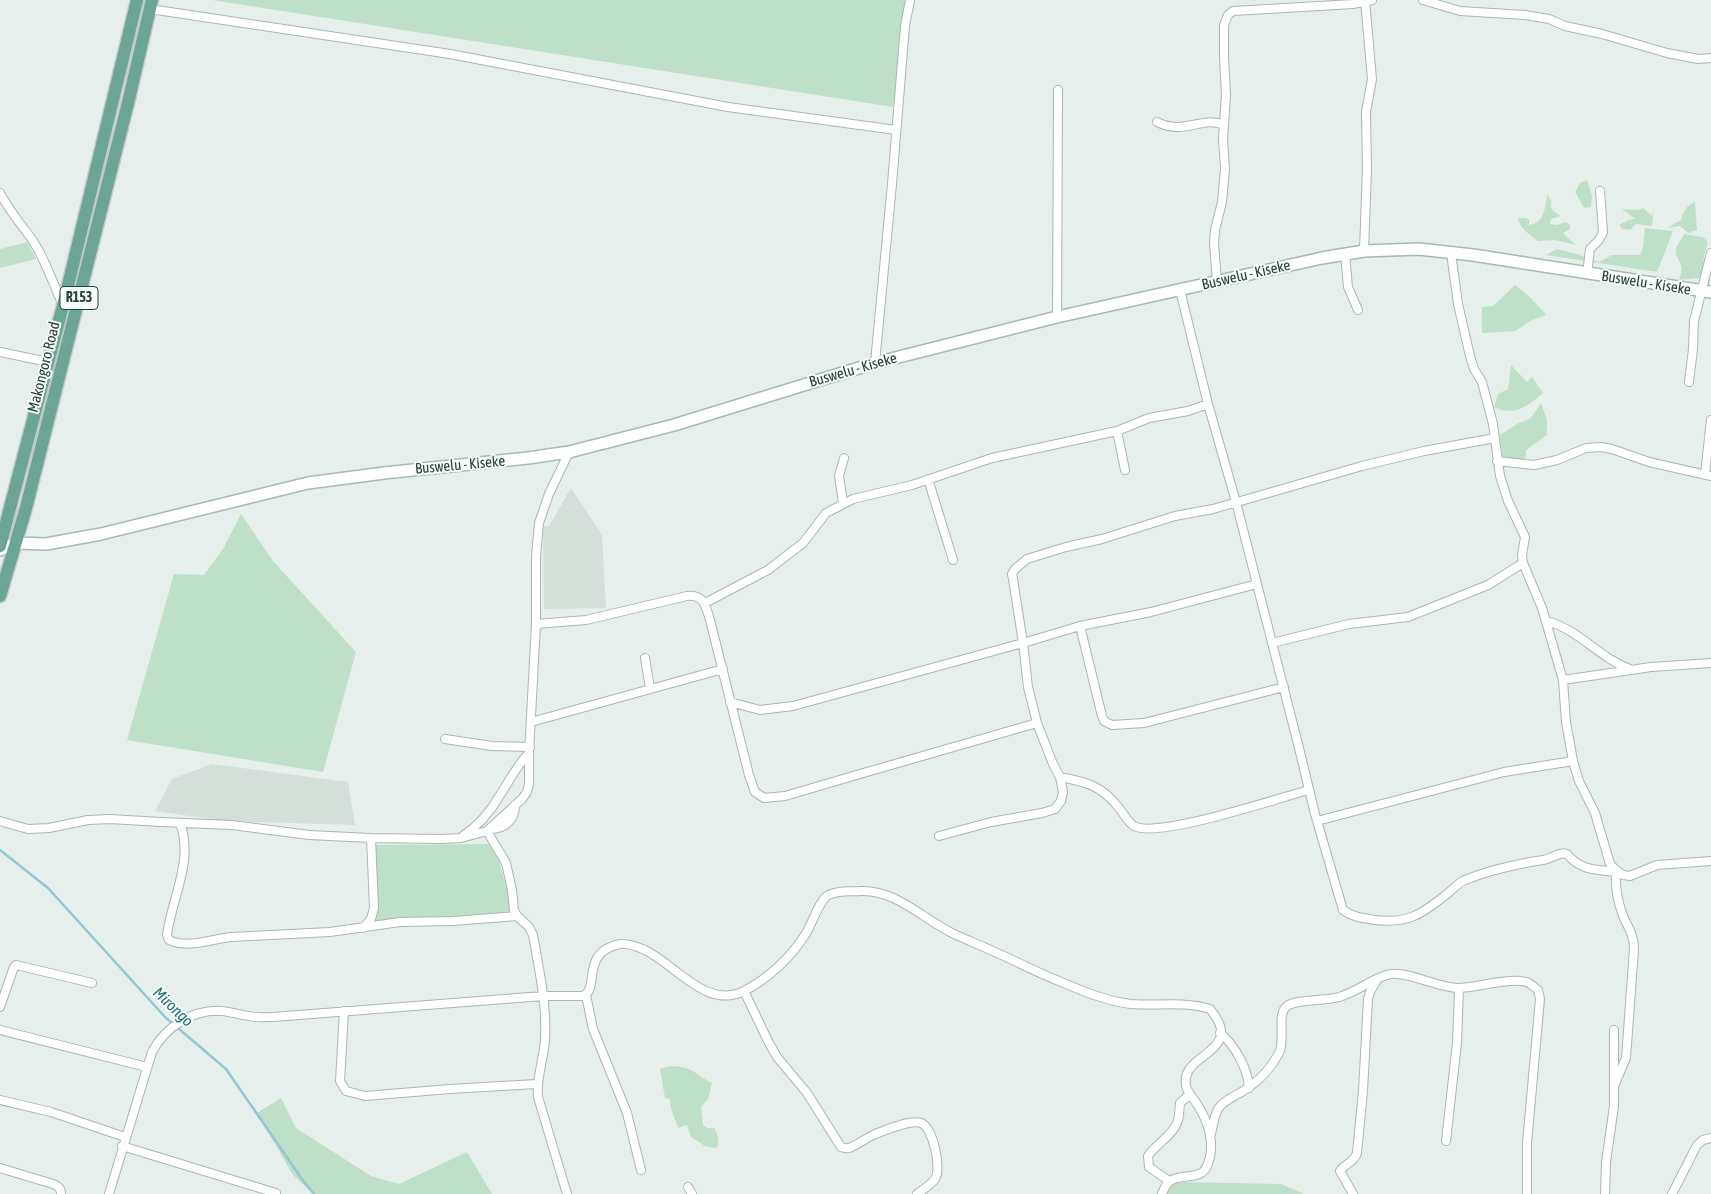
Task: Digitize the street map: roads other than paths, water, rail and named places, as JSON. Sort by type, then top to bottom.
[{"type":"main road","name":"Makongoro Road","points":[[0,546],[63,305],[137,0]]},
{"type":"main road","name":"Makongoro Road","points":[[0,596],[17,543],[151,5]]},
{"type":"main road","name":"Buswelu - Kiseke","points":[[0,550],[17,543],[37,545],[76,539],[149,523],[275,490],[327,480],[569,452],[674,425],[874,363],[1057,317],[1364,251],[1405,249],[1451,252],[1706,291]]},
{"type":"street","points":[[874,363],[905,26],[910,0]]},
{"type":"street","points":[[1423,0],[1460,11],[1525,15],[1549,19],[1565,26],[1667,53],[1698,59],[1711,58]]},
{"type":"street","points":[[1217,282],[1214,243],[1216,222],[1221,208],[1225,183],[1224,125],[1226,95],[1224,34],[1225,20],[1233,11],[1368,1],[1372,79],[1366,112],[1367,169],[1364,251]]},
{"type":"street","points":[[151,5],[450,54],[728,107],[896,130]]},
{"type":"street","points":[[1057,317],[1058,90]]},
{"type":"street","points":[[1157,122],[1178,128],[1210,122],[1224,125]]},
{"type":"street","points":[[1587,274],[1590,249],[1599,240],[1603,232],[1600,191]]},
{"type":"street","points":[[0,193],[8,209],[33,241],[63,305]]},
{"type":"street","points":[[1451,252],[1458,304],[1472,363],[1482,382],[1488,404],[1500,476],[1508,501],[1525,537],[1522,554],[1523,563],[1534,586],[1546,621],[1563,680],[1566,722],[1572,761],[1579,781],[1595,813],[1610,864],[1616,871],[1618,899],[1624,918],[1632,933],[1634,950],[1627,1049],[1624,1066],[1614,1086]]},
{"type":"street","points":[[1688,382],[1693,349],[1694,321],[1706,291],[1711,252]]},
{"type":"street","points":[[1345,254],[1348,287],[1358,310]]},
{"type":"street","points":[[1180,290],[1208,404],[1236,502],[1284,687],[1317,821],[1343,910],[1349,915],[1360,918],[1386,921],[1412,918],[1466,880],[1504,868],[1550,859],[1560,853],[1567,854],[1580,866],[1616,871],[1630,876],[1656,865],[1711,861]]},
{"type":"street","points":[[0,352],[48,362]]},
{"type":"street","points":[[705,603],[768,570],[803,543],[826,513],[843,503],[928,479],[992,458],[1117,431],[1149,418],[1188,411],[1208,404]]},
{"type":"street","points":[[1497,462],[1534,465],[1557,460],[1586,448],[1601,447],[1649,462],[1708,475],[1711,420]]},
{"type":"street","points":[[1117,431],[1125,470]]},
{"type":"street","points":[[940,836],[971,827],[1056,809],[1061,801],[1063,792],[1060,777],[1037,724],[1028,687],[1012,574],[1022,562],[1066,547],[1102,539],[1175,516],[1236,502],[1362,466],[1424,451],[1495,438]]},
{"type":"street","points":[[0,821],[28,829],[49,828],[69,823],[103,820],[232,825],[309,835],[370,838],[462,838],[488,830],[527,792],[529,784],[536,624],[536,556],[539,523],[549,494],[569,452]]},
{"type":"street","points":[[843,503],[839,476],[844,458]]},
{"type":"street","points":[[928,479],[953,560]]},
{"type":"street","points":[[1272,643],[1350,624],[1408,617],[1488,585],[1523,563]]},
{"type":"street","points":[[730,702],[749,708],[773,710],[834,695],[1080,626],[1151,612],[1257,584]]},
{"type":"street","points":[[536,624],[586,620],[690,595],[699,597],[705,603],[749,775],[755,792],[764,798],[785,796],[1037,724]]},
{"type":"street","points":[[1546,621],[1570,630],[1613,662],[1631,670]]},
{"type":"street","points":[[1080,626],[1102,716],[1104,721],[1112,725],[1144,723],[1284,687]]},
{"type":"street","points":[[645,658],[650,688]]},
{"type":"street","points":[[1563,680],[1673,665],[1711,663]]},
{"type":"street","points":[[531,722],[722,669]]},
{"type":"street","points":[[445,739],[529,750]]},
{"type":"street","points":[[462,838],[482,820],[529,750]]},
{"type":"street","points":[[1317,821],[1504,772],[1572,761]]},
{"type":"street","points":[[1060,777],[1085,782],[1097,787],[1108,796],[1126,819],[1135,826],[1148,828],[1179,825],[1309,790]]},
{"type":"street","points":[[180,823],[184,839],[184,862],[167,935],[169,940],[175,943],[215,941],[231,937],[294,935],[400,922],[453,921],[517,916]]},
{"type":"street","points":[[488,830],[506,863],[514,910],[517,916],[529,926],[532,936],[546,1019],[545,1041],[536,1084],[538,1097],[567,1194]]},
{"type":"street","points":[[363,928],[371,919],[374,908],[370,838]]},
{"type":"street","points":[[109,1194],[152,1052],[158,1041],[179,1022],[209,1011],[261,1017],[543,996],[586,995],[590,991],[594,963],[597,958],[608,947],[623,944],[636,946],[652,954],[700,988],[711,994],[726,997],[744,991],[771,972],[796,948],[813,922],[822,900],[826,896],[844,892],[878,892],[900,901],[932,923],[952,933],[1057,981],[1102,998],[1130,1004],[1187,1005],[1210,1009],[1217,1020],[1220,1033],[1216,1045],[1186,1075],[1189,1095],[1197,1104],[1210,1134]]},
{"type":"street","points":[[0,1007],[4,984],[16,965],[92,984]]},
{"type":"street","points":[[1162,1194],[1169,1181],[1175,1178],[1196,1176],[1206,1169],[1209,1160],[1210,1134],[1219,1108],[1249,1088],[1262,1076],[1279,1053],[1282,1045],[1282,1014],[1288,1005],[1296,1002],[1341,997],[1389,974],[1396,974],[1459,988],[1514,980],[1528,982],[1538,990],[1540,1010],[1527,1143],[1527,1194]]},
{"type":"street","points":[[1353,1194],[1340,1172],[1354,1160],[1357,1153],[1368,999],[1378,979]]},
{"type":"street","points":[[1446,1141],[1456,1043],[1459,988]]},
{"type":"street","points":[[744,991],[768,1043],[777,1057],[807,1093],[842,1146],[850,1147],[873,1135],[910,1123],[919,1122],[924,1124],[936,1153],[938,1172],[934,1180],[917,1194]]},
{"type":"street","points":[[586,995],[596,1036],[625,1105],[641,1170]]},
{"type":"street","points":[[344,1011],[340,1082],[346,1091],[365,1096],[380,1096],[441,1089],[536,1084]]},
{"type":"street","points":[[0,1030],[147,1067]]},
{"type":"street","points":[[1606,1194],[1606,1162],[1613,1119],[1614,1030]]},
{"type":"street","points":[[1220,1033],[1234,1048],[1245,1069],[1249,1088]]},
{"type":"street","points":[[1169,1181],[1149,1167],[1148,1156],[1153,1148],[1176,1126],[1180,1103],[1189,1095]]},
{"type":"street","points":[[0,1100],[51,1112],[125,1137]]},
{"type":"street","points":[[1672,1194],[1697,1145],[1703,1140],[1711,1138]]},
{"type":"street","points":[[122,1146],[276,1193]]},
{"type":"street","points":[[0,1168],[53,1184],[59,1187],[61,1194]]},
{"type":"waterway","name":"Mirongo","points":[[0,850],[48,888],[165,1017],[226,1069],[314,1194]]}]
